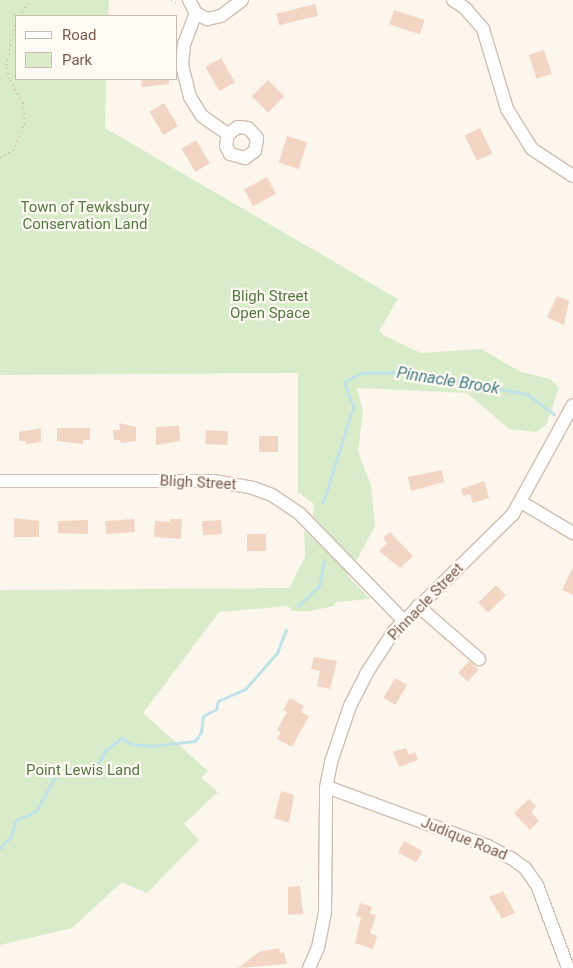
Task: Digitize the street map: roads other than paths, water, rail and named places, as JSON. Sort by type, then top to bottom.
[{"type":"street","points":[[189,0],[196,13],[214,18],[242,0]]},
{"type":"street","points":[[453,0],[465,8],[483,29],[506,109],[532,149],[573,176]]},
{"type":"street","points":[[196,13],[183,49],[183,77],[199,112],[228,134]]},
{"type":"street","name":"Pinnacle Street","points":[[309,968],[318,948],[325,912],[326,787],[331,762],[350,706],[366,674],[404,621],[487,542],[521,502],[573,405]]},
{"type":"street","name":"Bligh Street","points":[[0,481],[214,481],[254,488],[272,495],[300,514],[404,621]]},
{"type":"street","points":[[521,502],[573,533]]},
{"type":"street","points":[[418,606],[479,659]]},
{"type":"street","name":"Judique Road","points":[[326,787],[488,846],[525,868],[546,905],[568,968]]},
{"type":"waterway","name":"Pinnacle Brook","points":[[323,502],[353,407],[344,382],[362,373],[408,372],[527,394],[554,414]]},
{"type":"waterway","name":"Pinnacle Brook","points":[[298,606],[319,586],[324,560]]},
{"type":"waterway","name":"Pinnacle Brook","points":[[0,848],[11,836],[16,820],[36,811],[60,768],[95,769],[105,751],[121,738],[131,744],[151,746],[195,741],[201,732],[203,716],[216,709],[218,701],[245,689],[277,653],[286,630]]},
{"type":"park label","name":"Town of Tewksbury Conservation Land","points":[[85,216]]},
{"type":"park label","name":"Bligh Street Open Space","points":[[270,304]]},
{"type":"park label","name":"Point Lewis Land","points":[[83,771]]}]
